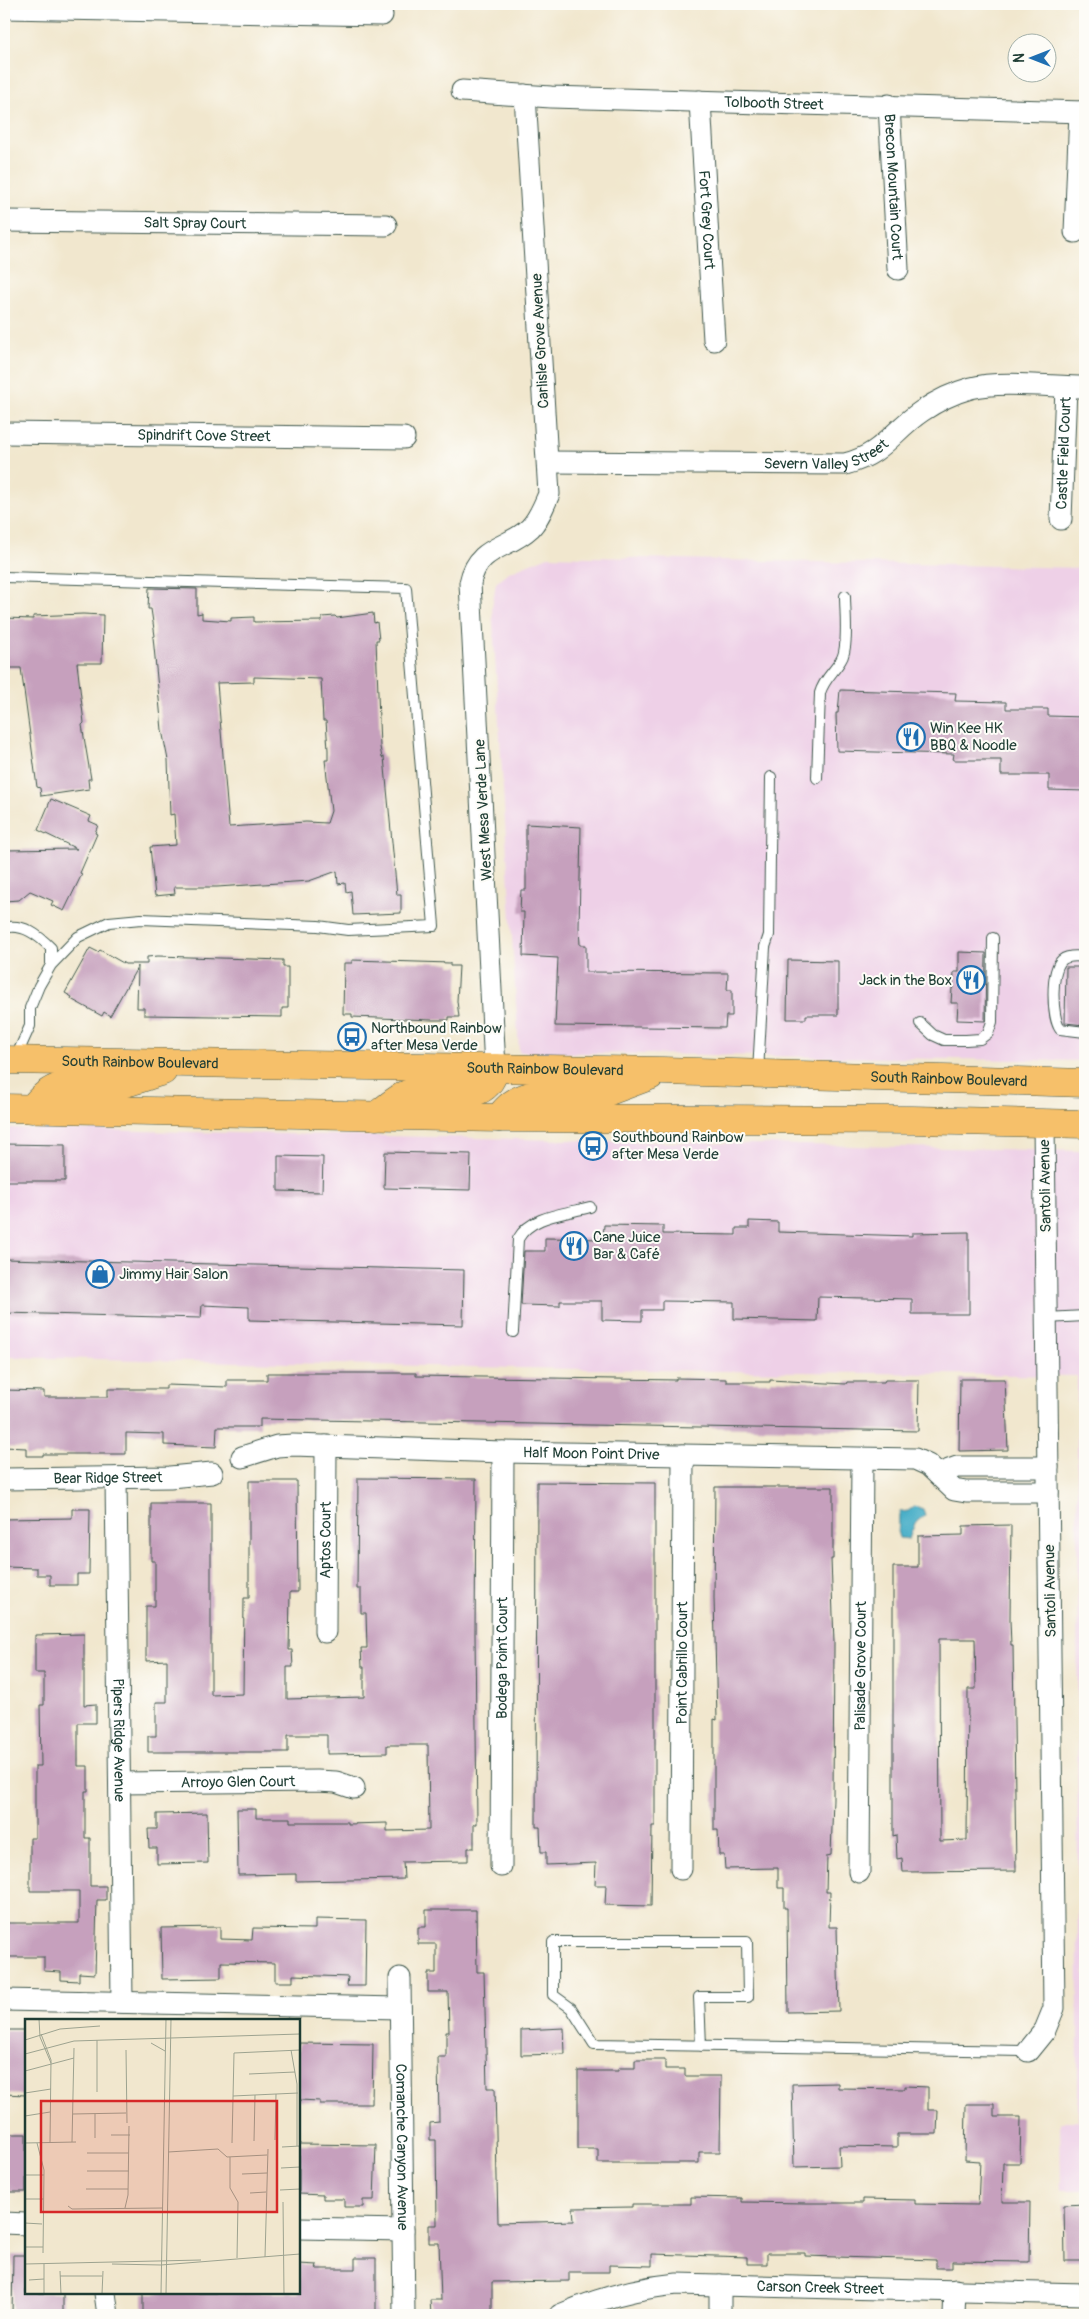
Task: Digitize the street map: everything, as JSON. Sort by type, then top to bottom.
[{"type":"main road","name":"South Rainbow Boulevard","points":[[8,1062],[663,1071],[1085,1083]]},
{"type":"main road","points":[[32,1109],[48,1091],[56,1087],[66,1085],[120,1084],[186,1064]]},
{"type":"main road","points":[[376,1116],[410,1093],[463,1094],[476,1091],[493,1078],[495,1068]]},
{"type":"main road","points":[[499,1118],[509,1106],[519,1099],[539,1095],[599,1095],[663,1071]]},
{"type":"main road","points":[[913,1120],[952,1106],[1010,1105],[1026,1094],[1030,1082]]},
{"type":"main road","points":[[1044,1123],[1055,1110],[1085,1106]]},
{"type":"main road","points":[[4,1108],[499,1118],[913,1120],[1085,1124]]},
{"type":"street","points":[[4,8],[382,15]]},
{"type":"street","name":"Tolbooth Street","points":[[462,90],[525,95],[1082,112]]},
{"type":"street","name":"Carlisle Grove Avenue","points":[[482,556],[530,528],[549,494],[525,95]]},
{"type":"street","name":"Fort Grey Court","points":[[700,100],[714,340]]},
{"type":"street","name":"Brecon Mountain Court","points":[[889,105],[898,269]]},
{"type":"street","points":[[1074,232],[1082,112]]},
{"type":"street","name":"Salt Spray Court","points":[[4,220],[386,225]]},
{"type":"street","name":"Severn Valley Street","points":[[548,462],[845,464],[863,460],[879,449],[928,407],[944,398],[971,388],[989,385],[1075,387]]},
{"type":"street","name":"Castle Field Court","points":[[1061,519],[1075,387]]},
{"type":"street","name":"Spindrift Cove Street","points":[[4,433],[404,438]]},
{"type":"street","name":"West Mesa Verde Lane","points":[[482,556],[473,570],[470,583],[495,1068]]},
{"type":"street","name":"Santoli Avenue","points":[[1028,2051],[1044,2030],[1054,2008],[1044,1123]]},
{"type":"street","name":"Half Moon Point Drive","points":[[242,1457],[277,1446],[326,1446],[504,1452],[915,1459],[928,1465],[954,1490],[966,1492],[1048,1492]]},
{"type":"street","name":"Aptos Court","points":[[325,1632],[326,1446]]},
{"type":"street","name":"Bodega Point Court","points":[[501,1866],[504,1452]]},
{"type":"street","name":"Point Cabrillo Court","points":[[682,1869],[683,1455]]},
{"type":"street","name":"Palisade Grove Court","points":[[859,1872],[862,1459]]},
{"type":"street","points":[[938,1474],[957,1467],[1048,1467]]},
{"type":"street","name":"Bear Ridge Street","points":[[4,1479],[170,1477],[212,1472]]},
{"type":"street","name":"Pipers Ridge Avenue","points":[[116,1478],[122,2002]]},
{"type":"street","name":"Arroyo Glen Court","points":[[120,1783],[317,1780],[336,1782],[354,1788]]},
{"type":"street","name":"Comanche Canyon Avenue","points":[[400,1978],[404,2315]]},
{"type":"street","points":[[4,2000],[400,2008]]},
{"type":"street","points":[[4,2223],[25,2224]]},
{"type":"street","points":[[300,2228],[403,2230]]},
{"type":"street","name":"Carson Creek Street","points":[[560,2315],[616,2293],[646,2287],[677,2284],[1085,2294]]},
{"type":"street","points":[[720,2285],[720,2315]]},
{"type":"street","points":[[954,2315],[955,2290]]},
{"type":"street","points":[[105,2294],[108,2315]]},
{"type":"lane","points":[[4,578],[406,588],[434,926],[348,930],[318,926],[141,919],[109,922],[78,937],[51,965],[39,986],[30,1008],[30,1026],[8,1062]]},
{"type":"lane","points":[[817,778],[820,693],[823,683],[842,659],[845,650],[845,596]]},
{"type":"lane","points":[[758,1073],[765,947],[769,935],[771,777]]},
{"type":"lane","points":[[4,928],[9,926],[35,932],[51,948],[51,965]]},
{"type":"lane","points":[[920,1023],[933,1035],[944,1040],[980,1039],[988,1033],[992,1022],[993,938]]},
{"type":"lane","points":[[1085,957],[1073,956],[1062,960],[1056,970],[1054,985],[1056,1023],[1060,1030],[1085,1032]]},
{"type":"lane","points":[[513,1332],[518,1239],[522,1230],[535,1221],[590,1207]]},
{"type":"lane","points":[[1046,1318],[1085,1316]]},
{"type":"lane","points":[[701,2046],[698,1997],[748,1997],[747,1942],[553,1942],[553,1995],[571,2008],[594,2044],[701,2046],[1028,2051]]},
{"type":"shaded area","points":[[548,556],[1085,568],[1085,1061],[519,1052],[492,607],[496,583],[509,572]]},
{"type":"shaded area","points":[[4,1128],[1085,1151],[1085,2190],[1061,2190],[1060,2121],[1078,2121],[1077,1376],[519,1368],[4,1357]]},
{"type":"water","points":[[915,1506],[923,1509],[925,1515],[915,1523],[909,1539],[899,1538],[897,1531],[900,1512],[908,1511]]},
{"type":"building","points":[[149,588],[197,589],[197,614],[202,613],[202,619],[231,621],[231,618],[254,617],[254,622],[322,621],[322,617],[335,616],[337,618],[373,613],[374,623],[377,622],[379,640],[376,640],[380,747],[382,758],[384,757],[397,895],[401,895],[401,913],[353,915],[351,891],[346,892],[345,883],[338,884],[337,871],[309,881],[217,887],[174,887],[175,894],[155,896],[150,847],[176,845],[174,814],[170,815],[168,760],[162,730],[153,637],[155,636],[151,609],[148,609]],"holes":[[[254,677],[321,679],[323,721],[326,721],[328,750],[328,760],[325,760],[331,811],[327,823],[306,822],[229,827],[217,683],[254,682]]]},
{"type":"building","points":[[103,615],[102,663],[77,663],[84,723],[82,725],[91,779],[88,779],[89,789],[41,796],[40,788],[37,787],[21,668],[4,668],[4,618],[33,619],[33,616]]},
{"type":"building","points":[[840,690],[956,693],[955,701],[1006,702],[1006,709],[1048,709],[1048,716],[1085,717],[1085,791],[1049,790],[1049,775],[1001,775],[1001,760],[953,760],[954,754],[837,751],[836,713],[838,713]]},
{"type":"building","points":[[51,799],[91,816],[89,821],[98,825],[95,833],[97,834],[80,873],[82,874],[64,911],[51,905],[53,901],[30,891],[19,900],[4,901],[4,850],[77,849],[38,830]]},
{"type":"building","points":[[526,824],[581,827],[579,927],[580,945],[586,945],[586,972],[728,973],[727,990],[732,990],[732,1016],[726,1016],[725,1028],[555,1026],[558,958],[523,956],[524,912],[520,912],[521,890],[526,890]]},
{"type":"building","points":[[90,948],[98,952],[100,950],[125,964],[147,964],[147,957],[158,956],[283,960],[283,967],[288,967],[288,1008],[282,1008],[282,1017],[144,1015],[144,1008],[137,1008],[138,966],[110,1016],[104,1012],[102,1016],[71,999],[72,997],[65,993]]},
{"type":"building","name":"Jack in the Box","points":[[959,952],[986,953],[985,1021],[957,1020],[958,1003],[951,1003],[954,972],[959,972]]},
{"type":"building","points":[[352,960],[450,963],[450,966],[459,966],[457,1001],[459,1017],[449,1017],[449,1020],[432,1020],[352,1017],[352,1014],[343,1014],[344,963],[352,963]]},
{"type":"building","points":[[788,960],[838,961],[838,1015],[806,1015],[806,1019],[787,1019]]},
{"type":"building","points":[[1066,967],[1085,967],[1085,1025],[1065,1023]]},
{"type":"building","points":[[4,1144],[65,1145],[65,1181],[4,1181]]},
{"type":"building","points":[[385,1152],[471,1154],[470,1190],[384,1188]]},
{"type":"building","points":[[278,1156],[323,1157],[322,1192],[278,1191]]},
{"type":"building","points":[[749,1221],[778,1222],[778,1232],[912,1236],[912,1233],[969,1232],[969,1314],[912,1314],[912,1299],[818,1297],[817,1321],[734,1319],[734,1302],[662,1301],[662,1310],[642,1310],[642,1321],[602,1320],[602,1301],[560,1301],[560,1306],[521,1305],[524,1251],[545,1251],[545,1238],[603,1239],[604,1225],[663,1226],[663,1234],[736,1235],[736,1228],[749,1228]]},
{"type":"building","points":[[4,1259],[464,1270],[463,1325],[249,1320],[249,1307],[202,1305],[201,1318],[4,1313]]},
{"type":"building","points":[[267,1373],[416,1373],[416,1376],[676,1380],[676,1378],[726,1379],[726,1382],[770,1382],[770,1380],[846,1384],[847,1382],[919,1380],[918,1431],[260,1419],[260,1427],[217,1427],[216,1447],[164,1445],[164,1434],[126,1433],[126,1454],[43,1454],[43,1456],[26,1456],[26,1448],[4,1447],[4,1390],[44,1391],[44,1397],[108,1397],[108,1389],[166,1389],[166,1385],[227,1387],[227,1380],[267,1380]]},
{"type":"building","points":[[960,1379],[1005,1379],[1008,1450],[959,1451]]},
{"type":"building","points":[[358,1478],[476,1479],[477,1824],[474,1824],[474,1848],[468,1848],[468,1861],[403,1862],[404,1879],[296,1881],[296,1874],[238,1875],[237,1809],[256,1809],[256,1818],[290,1818],[290,1822],[387,1823],[387,1831],[429,1830],[428,1745],[387,1745],[387,1753],[327,1754],[327,1735],[288,1735],[288,1752],[148,1752],[148,1736],[156,1736],[156,1702],[167,1702],[167,1660],[146,1661],[146,1606],[155,1606],[155,1561],[151,1561],[151,1503],[211,1503],[211,1695],[243,1694],[244,1598],[249,1598],[249,1481],[297,1481],[298,1592],[290,1592],[289,1650],[292,1650],[293,1667],[287,1667],[287,1699],[364,1697],[364,1667],[362,1667],[361,1648],[367,1648],[366,1613],[361,1613],[361,1589],[357,1589]]},
{"type":"building","points":[[537,1482],[655,1483],[655,1826],[652,1826],[651,1906],[605,1905],[606,1885],[595,1885],[596,1863],[546,1865],[546,1852],[541,1852],[540,1827],[536,1827]]},
{"type":"building","points":[[715,1487],[833,1487],[833,1559],[831,1559],[834,1643],[833,1799],[831,1855],[827,1856],[826,1892],[830,1892],[829,1927],[837,1927],[839,2011],[788,2012],[787,1908],[784,1908],[784,1888],[778,1888],[778,1868],[725,1869],[724,1855],[719,1855],[718,1830],[714,1830],[714,1719],[717,1720],[714,1598]]},
{"type":"building","points":[[72,1509],[90,1509],[89,1574],[77,1574],[77,1585],[50,1585],[50,1575],[37,1575],[37,1568],[4,1567],[4,1519],[72,1518]]},
{"type":"building","points":[[1011,1525],[1010,1620],[1011,1645],[1013,1645],[1016,1871],[903,1872],[902,1858],[897,1859],[896,1835],[893,1836],[893,1567],[918,1567],[918,1536],[963,1535],[963,1526]],"holes":[[[939,1639],[975,1639],[976,1689],[968,1689],[967,1840],[940,1841]]]},
{"type":"building","points":[[84,1634],[84,1705],[96,1704],[96,1723],[78,1723],[78,1766],[88,1766],[88,1791],[85,1791],[85,1838],[90,1838],[90,1886],[106,1886],[106,1900],[97,1900],[95,1974],[79,1973],[79,1981],[61,1980],[61,1972],[44,1971],[44,1957],[4,1957],[4,1923],[79,1923],[79,1891],[30,1891],[30,1838],[35,1838],[35,1766],[41,1766],[40,1705],[44,1705],[44,1673],[35,1673],[35,1635]]},
{"type":"building","points":[[207,1813],[208,1863],[157,1864],[157,1848],[149,1848],[148,1829],[157,1829],[157,1814]]},
{"type":"building","points":[[426,1910],[476,1910],[477,1972],[484,1972],[487,2088],[495,2088],[498,2223],[574,2221],[573,2208],[632,2207],[632,2204],[691,2204],[691,2197],[742,2198],[742,2202],[863,2203],[863,2199],[915,2200],[915,2204],[978,2205],[980,2161],[965,2160],[966,2104],[994,2104],[994,2117],[1021,2117],[1020,2163],[1003,2163],[1002,2202],[1030,2202],[1029,2262],[952,2261],[952,2268],[936,2268],[936,2260],[805,2256],[805,2253],[767,2253],[767,2264],[747,2264],[747,2257],[652,2254],[652,2266],[609,2265],[609,2272],[569,2272],[569,2281],[492,2282],[492,2315],[431,2315],[430,2300],[441,2300],[439,2243],[429,2243],[429,2225],[437,2225],[436,2140],[430,2140],[430,2123],[439,2122],[438,2057],[446,2057],[446,2032],[449,2032],[448,1992],[428,1992],[428,1973],[436,1973],[436,1944],[418,1944],[418,1927],[426,1927]]},
{"type":"building","points":[[315,1919],[366,1920],[365,1986],[347,1986],[348,1977],[293,1975],[293,1982],[275,1982],[275,1963],[221,1962],[221,1978],[162,1979],[161,1928],[220,1927],[220,1939],[252,1940],[253,1928],[315,1929]]},
{"type":"building","points":[[564,2028],[565,2054],[521,2055],[521,2030]]},
{"type":"building","points":[[4,2030],[25,2030],[25,2095],[4,2094]]},
{"type":"building","points":[[300,2043],[373,2044],[372,2104],[320,2104],[320,2101],[300,2100]]},
{"type":"building","points":[[635,2060],[665,2060],[665,2069],[685,2069],[685,2076],[721,2076],[720,2152],[699,2152],[699,2163],[598,2163],[598,2149],[578,2149],[578,2071],[618,2071],[618,2068],[635,2068]]},
{"type":"building","points":[[838,2083],[838,2088],[905,2089],[905,2086],[928,2087],[928,2110],[938,2110],[937,2134],[897,2134],[897,2147],[839,2146],[840,2166],[794,2167],[792,2084]]},
{"type":"building","points":[[4,2134],[25,2134],[25,2192],[4,2192]]},
{"type":"building","points":[[300,2144],[376,2145],[374,2200],[363,2200],[363,2207],[344,2207],[344,2199],[323,2199],[323,2195],[300,2194]]},
{"type":"building","points":[[1085,2204],[1085,2261],[1065,2261],[1064,2205]]},
{"type":"building","points":[[13,2255],[25,2255],[25,2294],[63,2294],[63,2315],[12,2315]]},
{"type":"building","points":[[355,2258],[376,2258],[376,2315],[143,2315],[143,2294],[300,2294],[300,2264],[317,2265],[316,2269],[355,2269]]},
{"type":"place","name":"Win Kee HK BBQ & Noodle","points":[[911,737]]},
{"type":"place","name":"Jack in the Box","points":[[971,980]]},
{"type":"place","name":"Northbound Rainbow after Mesa Verde","points":[[352,1037]]},
{"type":"place","name":"Southbound Rainbow after Mesa Verde","points":[[593,1146]]},
{"type":"place","name":"Cane Juice Bar & Café","points":[[574,1246]]},
{"type":"place","name":"Jimmy Hair Salon","points":[[100,1274]]}]
